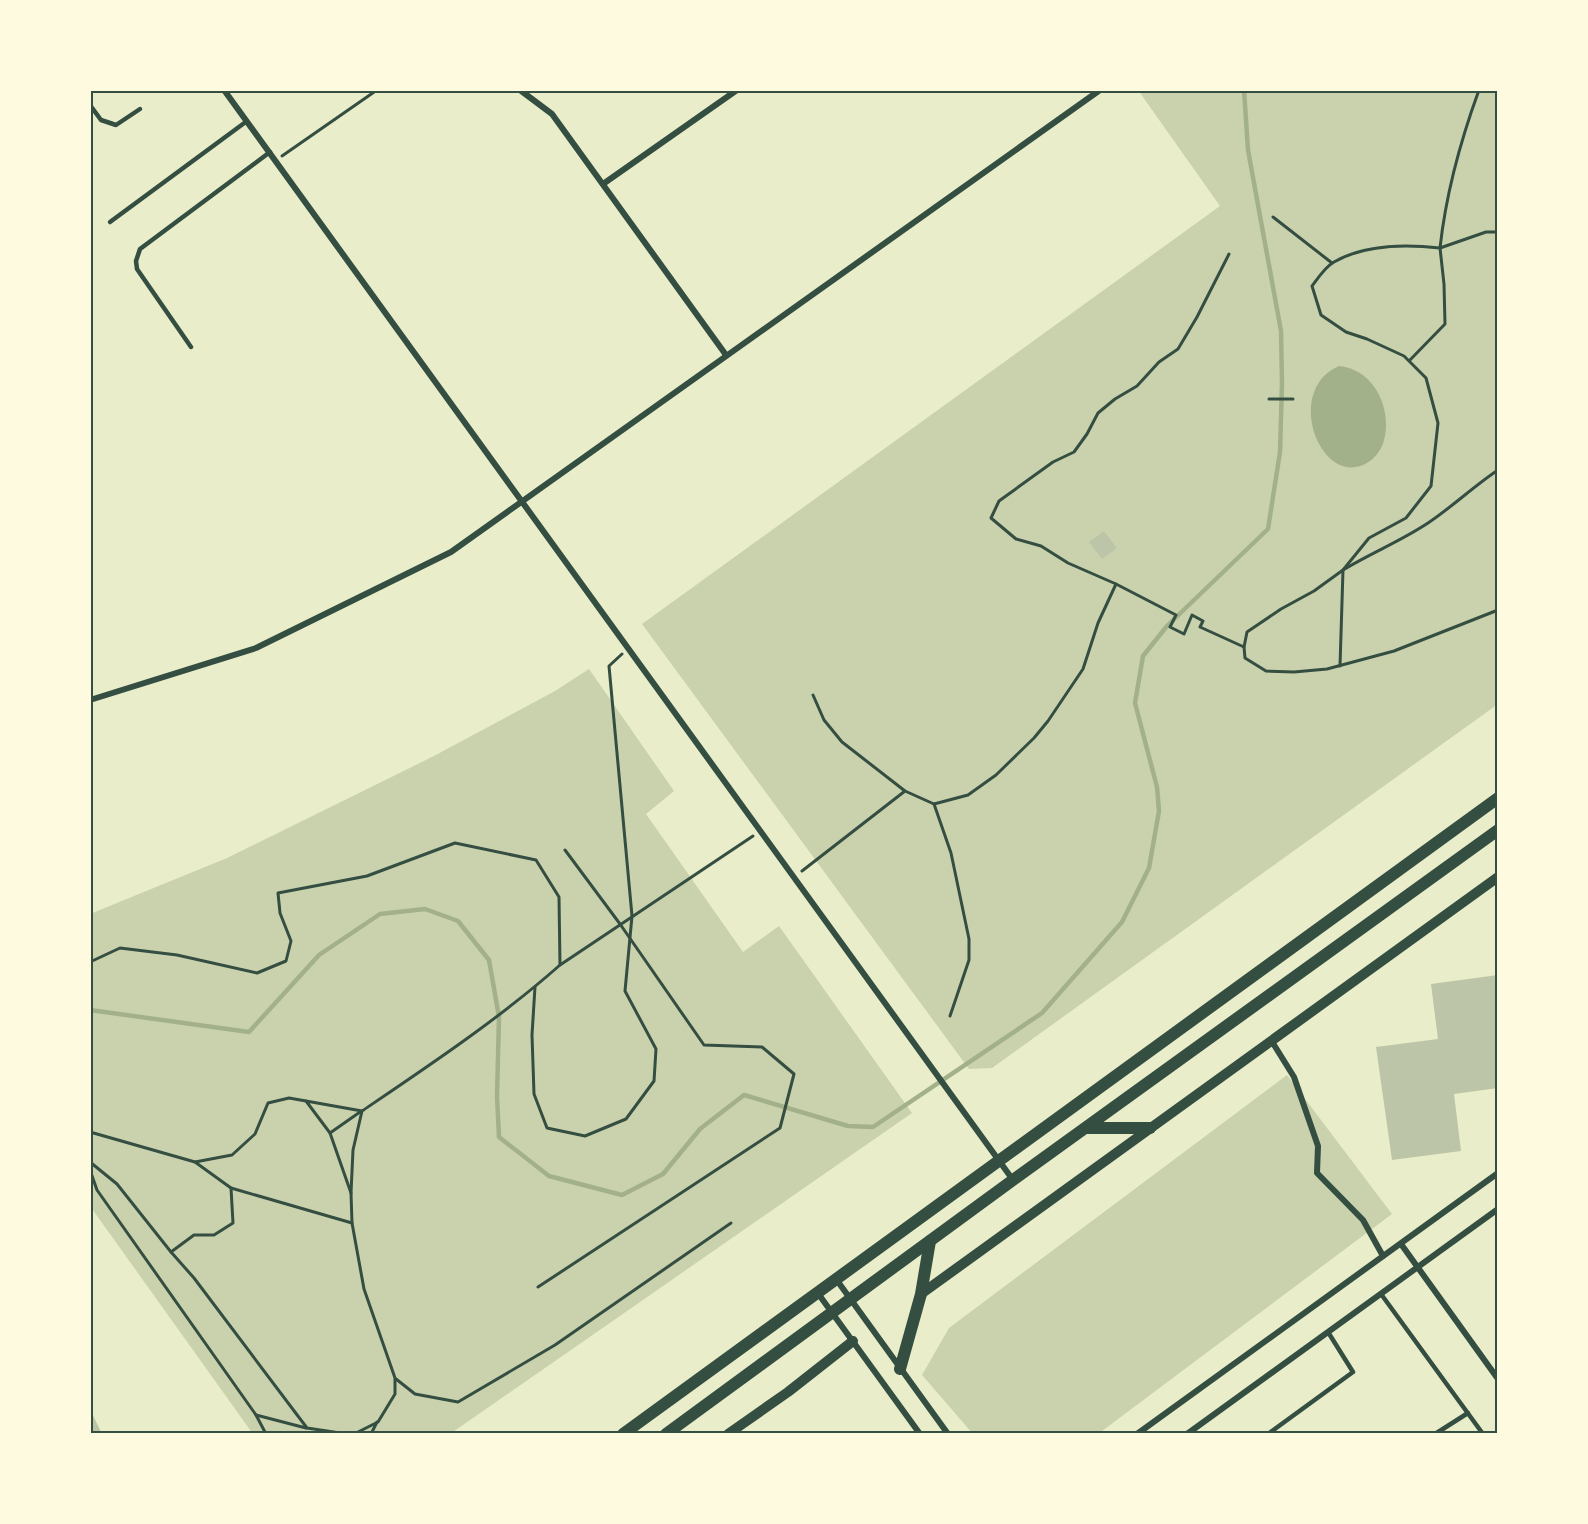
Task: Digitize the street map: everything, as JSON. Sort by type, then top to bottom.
[{"type":"main road","points":[[623,1434],[1498,798]]},
{"type":"main road","points":[[666,1434],[1498,830]]},
{"type":"main road","points":[[1086,1128],[1150,1128]]},
{"type":"main road","points":[[900,1368],[921,1294],[930,1241]]},
{"type":"street","points":[[224,90],[1013,1180]]},
{"type":"street","points":[[520,90],[552,114],[726,355]]},
{"type":"street","points":[[603,184],[737,90]]},
{"type":"street","points":[[90,700],[256,648],[451,552],[1100,90]]},
{"type":"street","points":[[921,1294],[1498,878]]},
{"type":"street","points":[[1271,1040],[1293,1077],[1318,1146],[1317,1173],[1363,1220],[1383,1256]]},
{"type":"street","points":[[1137,1434],[1498,1173]]},
{"type":"street","points":[[1187,1434],[1498,1209]]},
{"type":"street","points":[[1401,1244],[1498,1379]]},
{"type":"street","points":[[836,1279],[948,1434]]},
{"type":"street","points":[[818,1293],[920,1434]]},
{"type":"street","points":[[729,1434],[788,1392],[852,1341]]},
{"type":"lane","points":[[90,105],[101,120],[116,125],[140,109]]},
{"type":"lane","points":[[110,222],[247,121]]},
{"type":"lane","points":[[191,347],[137,269],[135,261],[140,249],[270,152]]},
{"type":"lane","points":[[1381,1294],[1483,1434]]},
{"type":"lane","points":[[1268,1434],[1353,1372],[1328,1332]]},
{"type":"lane","points":[[1435,1434],[1468,1413]]},
{"type":"path","points":[[276,161],[376,90]]},
{"type":"path","points":[[1409,361],[1445,324],[1440,248],[1444,209],[1463,133],[1479,90]]},
{"type":"path","points":[[1273,217],[1332,262]]},
{"type":"path","points":[[1340,666],[1343,570],[1369,538],[1407,519],[1431,486],[1438,423],[1426,378],[1404,356],[1346,332],[1321,315],[1312,286],[1332,262],[1353,254],[1408,245],[1440,248],[1486,232],[1498,232]]},
{"type":"path","points":[[1229,254],[1178,349],[1159,362],[1137,386],[1115,399],[1098,413],[1074,452],[1053,462],[999,501],[991,519],[1016,539],[1041,546],[1068,563],[1116,584],[1176,615],[1170,627],[1184,634],[1192,615],[1203,621],[1200,627],[1244,648]]},
{"type":"path","points":[[1269,399],[1293,399]]},
{"type":"path","points":[[1498,470],[1398,542],[1372,553],[1343,570],[1314,591],[1281,609],[1247,632],[1245,658],[1266,670],[1294,672],[1340,666],[1394,651],[1498,610]]},
{"type":"path","points":[[813,695],[824,720],[842,742],[905,791],[934,804],[968,795],[996,775],[1048,722],[1083,669],[1098,623],[1116,584]]},
{"type":"path","points":[[535,987],[532,1035],[534,1094],[547,1128],[585,1136],[626,1119],[654,1081],[656,1049],[625,991],[632,916],[609,666],[629,648]]},
{"type":"path","points":[[794,877],[905,791]]},
{"type":"path","points":[[934,804],[951,852],[969,939],[969,960],[950,1016]]},
{"type":"path","points":[[330,1133],[442,1056],[535,987],[560,965],[761,831]]},
{"type":"path","points":[[90,962],[120,948],[177,955],[257,973],[286,961],[291,941],[280,913],[278,892],[367,876],[455,843],[536,860],[559,897],[560,965]]},
{"type":"path","points":[[538,1287],[780,1128],[794,1074],[762,1047],[704,1045],[620,924],[565,850]]},
{"type":"path","points":[[195,1162],[232,1155],[255,1134],[268,1103],[289,1098],[362,1111]]},
{"type":"path","points":[[306,1101],[330,1133],[351,1193]]},
{"type":"path","points":[[362,1111],[352,1150],[352,1223],[364,1289],[395,1378],[394,1394],[371,1434]]},
{"type":"path","points":[[90,1132],[195,1162],[231,1188],[352,1223]]},
{"type":"path","points":[[90,1162],[117,1184],[194,1278],[307,1428]]},
{"type":"path","points":[[90,1170],[97,1190],[256,1414],[266,1434]]},
{"type":"path","points":[[171,1252],[194,1235],[214,1235],[233,1223],[231,1188]]},
{"type":"path","points":[[395,1378],[415,1394],[458,1402],[555,1345],[731,1223]]},
{"type":"path","points":[[256,1414],[307,1428],[347,1434]]},
{"type":"path","points":[[354,1434],[378,1422]]},
{"type":"shaded area","points":[[1138,90],[1498,90],[1498,704],[992,1068],[969,1069],[642,624],[1220,206]]},
{"type":"shaded area","points":[[1339,366],[1359,373],[1374,386],[1383,404],[1385,415],[1385,436],[1380,450],[1370,461],[1353,467],[1337,464],[1324,452],[1315,435],[1311,416],[1313,396],[1322,379]]},
{"type":"shaded area","points":[[589,669],[674,791],[646,814],[743,952],[779,926],[912,1113],[450,1434],[253,1434],[90,1206],[90,914],[227,858],[432,757],[555,691]]},
{"type":"shaded area","points":[[1287,1075],[1392,1214],[1098,1434],[973,1434],[922,1375],[949,1328]]},
{"type":"building","points":[[1104,531],[1117,548],[1102,559],[1089,542]]},
{"type":"building","points":[[1498,975],[1498,1088],[1454,1094],[1461,1151],[1392,1160],[1376,1047],[1438,1039],[1431,984]]},
{"type":"building","points":[[90,1409],[102,1434],[90,1434]]},
{"type":"waterway","points":[[90,1010],[249,1032],[319,955],[380,914],[425,909],[458,921],[489,960],[499,1017],[497,1096],[499,1137],[549,1176],[622,1195],[663,1174],[700,1129],[744,1095],[848,1126],[873,1127],[1042,1013],[1122,922],[1149,868],[1159,811],[1157,787],[1135,703],[1143,656],[1167,626],[1268,529],[1280,452],[1281,331],[1248,150],[1244,90]]}]
